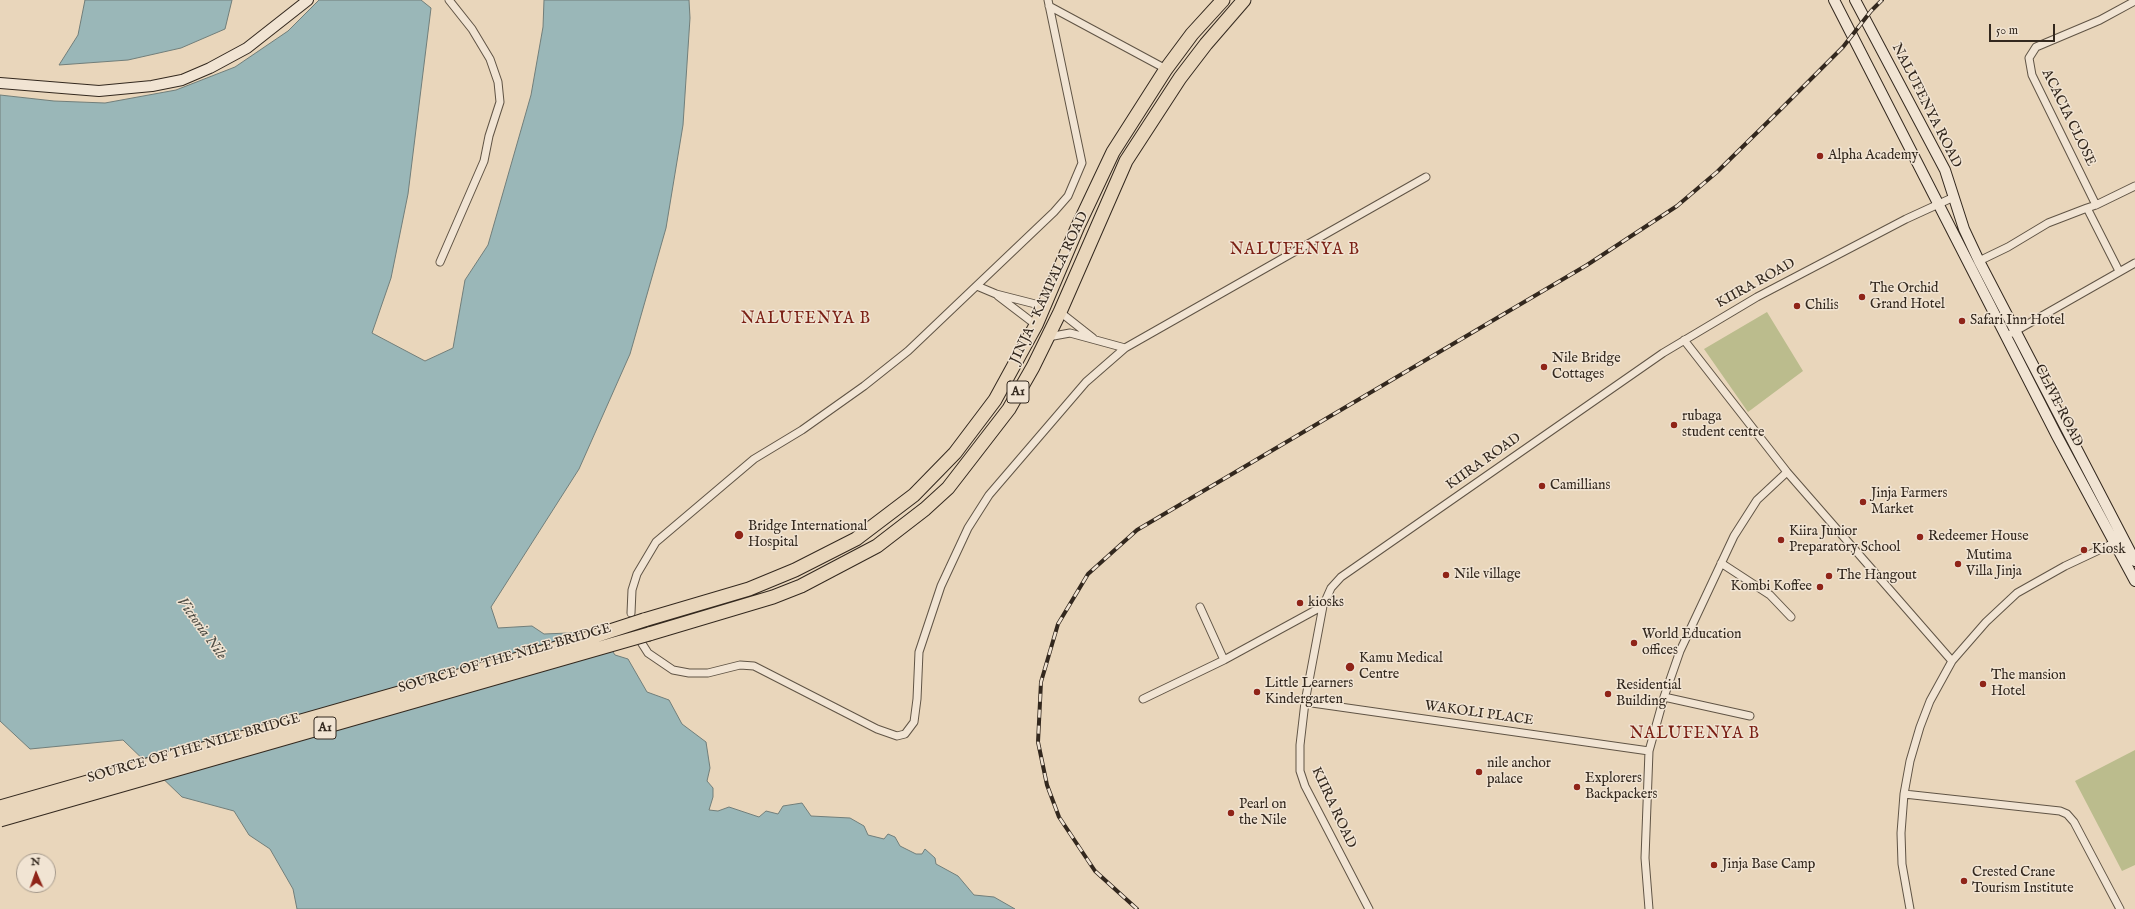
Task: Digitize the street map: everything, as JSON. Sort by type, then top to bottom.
[{"type":"highway","name":"JINJA - KAMPALA ROAD","points":[[644,620],[749,589],[795,570],[856,539],[914,495],[955,453],[976,428],[996,400],[1036,324],[1078,226],[1113,152],[1166,69],[1192,34],[1223,0]]},
{"type":"highway","name":"JINJA - KAMPALA ROAD","points":[[645,638],[766,599],[801,586],[864,553],[891,536],[948,488],[1009,409],[1060,312],[1126,161],[1180,78],[1206,44],[1244,0]]},
{"type":"highway","name":"SOURCE OF THE NILE BRIDGE","points":[[0,806],[559,647],[644,620]]},
{"type":"highway","name":"SOURCE OF THE NILE BRIDGE","points":[[0,820],[645,638]]},
{"type":"street","points":[[0,83],[99,92],[146,87],[182,80],[210,68],[247,48],[308,0]]},
{"type":"street","points":[[440,262],[484,161],[489,136],[500,102],[498,82],[490,59],[472,29],[449,0]]},
{"type":"street","points":[[1834,0],[1939,204]]},
{"type":"street","name":"NALUFENYA ROAD","points":[[1855,0],[1945,170],[1964,229]]},
{"type":"street","name":"ACACIA CLOSE","points":[[2096,204],[2032,75],[2029,58],[2036,47],[2100,20],[2135,1]]},
{"type":"street","points":[[1048,3],[1166,69]]},
{"type":"street","points":[[631,613],[630,603],[633,584],[637,574],[656,542],[754,459],[802,430],[864,386],[938,324],[1054,212],[1068,196],[1082,163],[1048,3]]},
{"type":"street","points":[[645,638],[648,653],[673,670],[689,673],[708,673],[740,665],[754,666],[853,718],[897,736],[905,734],[914,722],[919,652],[941,586],[968,528],[989,495],[1016,461],[1086,382],[1125,348],[1154,334],[1426,177]]},
{"type":"street","points":[[1979,261],[2008,247],[2048,223],[2087,208],[2135,186]]},
{"type":"street","name":"KIIRA ROAD","points":[[1369,909],[1305,786],[1300,771],[1300,745],[1305,702],[1323,606],[1331,588],[1341,577],[1662,353],[1757,297],[1906,219],[1954,197]]},
{"type":"street","name":"CLIVE ROAD","points":[[1939,204],[2135,581]]},
{"type":"street","points":[[2087,208],[2119,271]]},
{"type":"street","name":"CLIVE ROAD","points":[[1964,229],[1979,261],[2017,331],[2135,561]]},
{"type":"street","points":[[2007,336],[2135,263]]},
{"type":"street","points":[[977,286],[996,294],[1043,306]]},
{"type":"street","points":[[996,294],[1036,324]]},
{"type":"street","points":[[1060,312],[1097,341]]},
{"type":"street","points":[[1048,337],[1070,333],[1125,348]]},
{"type":"street","points":[[1684,340],[1787,472],[1952,661]]},
{"type":"street","points":[[1649,909],[1645,858],[1649,751],[1664,697],[1680,651],[1734,536],[1757,500],[1787,472]]},
{"type":"street","points":[[1910,909],[1902,864],[1901,832],[1904,794],[1910,761],[1920,727],[1930,701],[1952,661],[1986,622],[2017,593],[2065,566],[2114,543]]},
{"type":"street","points":[[1721,564],[1770,595],[1791,617]]},
{"type":"street","points":[[1143,700],[1224,660],[1323,606]]},
{"type":"street","points":[[1200,607],[1224,660]]},
{"type":"street","points":[[1664,697],[1750,716]]},
{"type":"street","name":"WAKOLI PLACE","points":[[1305,702],[1649,751]]},
{"type":"street","points":[[1904,794],[2060,811],[2067,814],[2074,822],[2120,909]]},
{"type":"green space","points":[[1767,312],[1803,371],[1748,412],[1704,349]]},
{"type":"green space","points":[[2135,750],[2135,865],[2122,871],[2075,781]]},
{"type":"water","points":[[85,0],[232,0],[225,29],[181,48],[128,60],[59,65],[78,35]]},
{"type":"water","name":"Victoria Nile","points":[[319,0],[421,0],[431,8],[408,194],[391,278],[372,333],[425,361],[453,348],[465,280],[488,245],[531,95],[543,27],[544,0],[689,0],[690,18],[683,125],[666,228],[630,354],[579,469],[491,607],[498,628],[532,626],[544,634],[593,632],[605,640],[615,655],[628,659],[647,692],[669,700],[682,724],[706,742],[710,768],[707,781],[713,788],[713,797],[709,810],[718,811],[729,807],[759,817],[766,811],[778,814],[783,806],[802,803],[811,816],[850,818],[864,826],[868,835],[884,839],[888,834],[895,837],[900,846],[916,854],[922,854],[925,849],[935,858],[936,864],[958,876],[974,895],[994,897],[1015,909],[297,909],[293,889],[270,849],[249,835],[234,811],[182,797],[123,740],[30,749],[0,721],[0,95],[54,101],[105,103],[176,90],[235,67],[288,31]]},
{"type":"railway","points":[[1137,909],[1095,871],[1059,817],[1047,785],[1038,742],[1041,682],[1058,624],[1088,574],[1137,530],[1587,265],[1677,206],[1717,172],[1843,47],[1871,11],[1882,0]]},
{"type":"place","name":"Alpha Academy","points":[[1820,156]]},
{"type":"place","name":"The Orchid Grand Hotel","points":[[1862,297]]},
{"type":"place","name":"Chilis","points":[[1797,306]]},
{"type":"place","name":"Safari Inn Hotel","points":[[1962,321]]},
{"type":"place","name":"Nile Bridge Cottages","points":[[1544,367]]},
{"type":"place","name":"rubaga student centre","points":[[1674,425]]},
{"type":"place","name":"Camillians","points":[[1542,486]]},
{"type":"place","name":"Jinja Farmers Market","points":[[1863,502]]},
{"type":"place","name":"Bridge International Hospital","points":[[739,535]]},
{"type":"place","name":"Redeemer House","points":[[1920,537]]},
{"type":"place","name":"Kiira Junior Preparatory School","points":[[1781,540]]},
{"type":"place","name":"Kiosk","points":[[2084,550]]},
{"type":"place","name":"Mutima Villa Jinja","points":[[1958,564]]},
{"type":"place","name":"Nile village","points":[[1446,575]]},
{"type":"place","name":"The Hangout","points":[[1829,576]]},
{"type":"place","name":"Kombi Koffee","points":[[1820,587]]},
{"type":"place","name":"kiosks","points":[[1300,603]]},
{"type":"place","name":"World Education offices","points":[[1634,643]]},
{"type":"place","name":"Kamu Medical Centre","points":[[1350,667]]},
{"type":"place","name":"The mansion Hotel","points":[[1983,684]]},
{"type":"place","name":"Little Learners Kindergarten","points":[[1257,692]]},
{"type":"place","name":"Residential Building","points":[[1608,694]]},
{"type":"place","name":"nile anchor palace","points":[[1479,772]]},
{"type":"place","name":"Explorers Backpackers","points":[[1577,787]]},
{"type":"place","name":"Pearl on the Nile","points":[[1231,813]]},
{"type":"place","name":"Jinja Base Camp","points":[[1714,865]]},
{"type":"place","name":"Crested Crane Tourism Institute","points":[[1964,881]]},
{"type":"district","name":"NALUFENYA B","points":[[1295,251]]},
{"type":"district","name":"NALUFENYA B","points":[[806,320]]},
{"type":"district","name":"NALUFENYA B","points":[[1695,735]]}]
